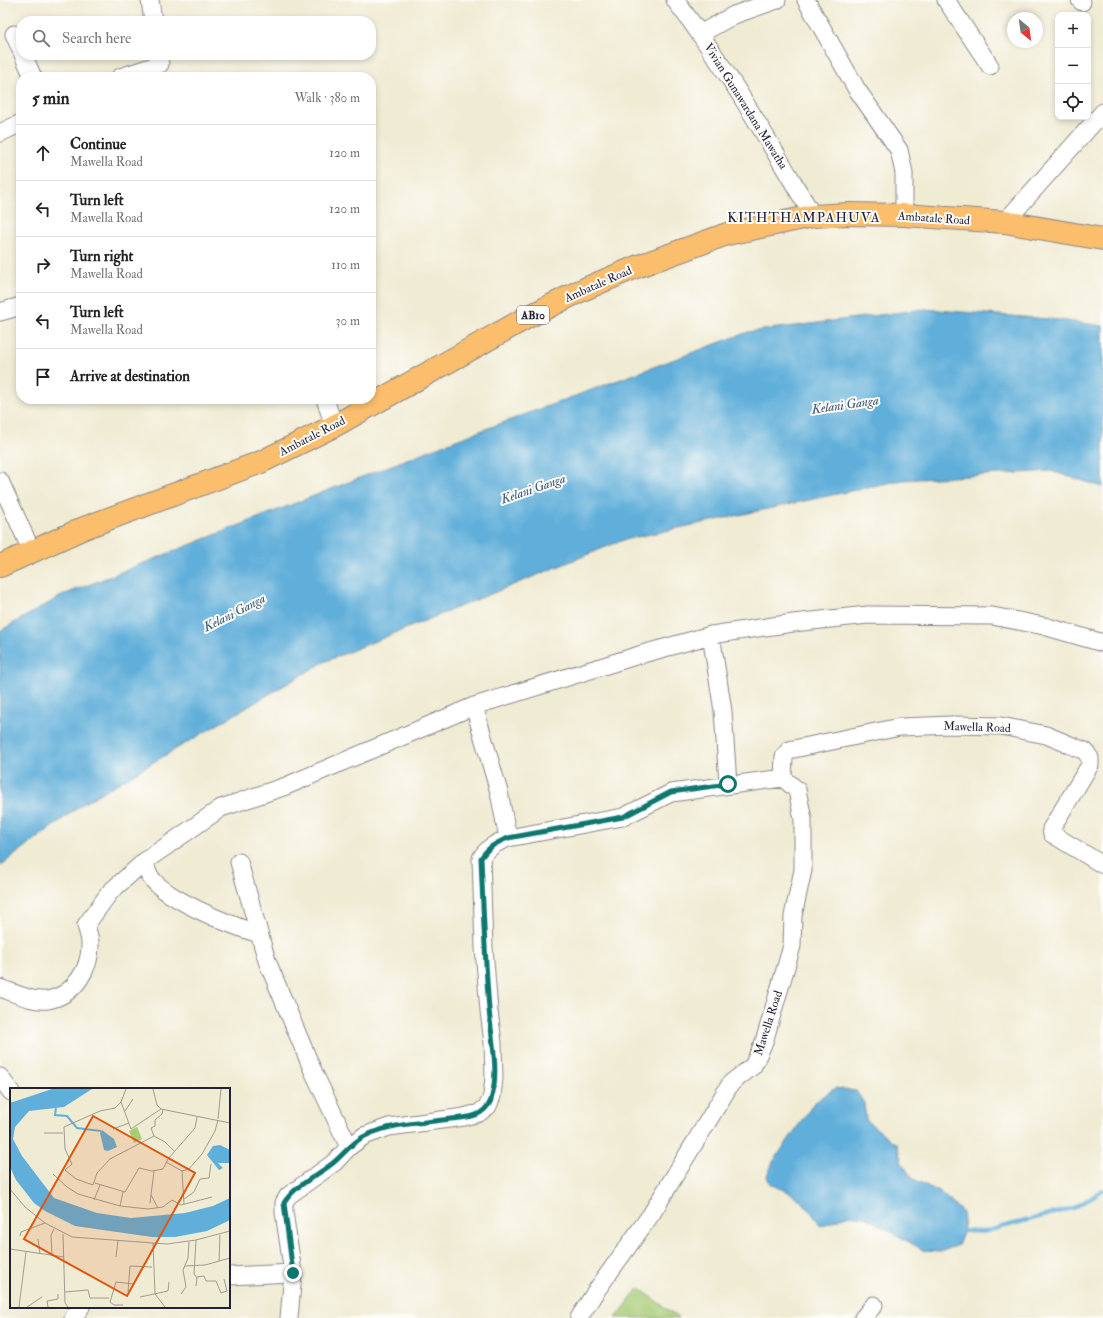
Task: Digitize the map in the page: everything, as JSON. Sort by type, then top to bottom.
[{"type":"main road","name":"Ambatale Road","points":[[376,402],[526,318],[580,291],[636,267],[727,234],[812,216],[904,215],[1004,222],[1103,239]]},
{"type":"main road","name":"Ambatale Road","points":[[0,566],[84,528],[261,462],[334,426],[373,404]]},
{"type":"street","points":[[150,0],[153,16]]},
{"type":"street","name":"Vivian Gunawardana Mawatha","points":[[675,0],[743,98],[812,216]]},
{"type":"street","points":[[700,34],[734,15],[777,0]]},
{"type":"street","points":[[806,0],[856,88],[899,150],[904,173],[904,215]]},
{"type":"street","points":[[946,0],[990,66]]},
{"type":"street","points":[[14,34],[16,39]]},
{"type":"street","points":[[25,60],[31,72]]},
{"type":"street","points":[[135,72],[160,64],[159,60]]},
{"type":"street","points":[[1004,222],[1103,112]]},
{"type":"street","points":[[0,133],[16,125]]},
{"type":"street","points":[[0,312],[16,307]]},
{"type":"street","points":[[327,404],[334,426]]},
{"type":"street","points":[[0,481],[32,552]]},
{"type":"street","points":[[0,988],[32,999],[47,1000],[62,996],[73,987],[85,973],[90,943],[86,925],[110,892],[145,861],[221,808],[286,786],[474,706],[639,655],[711,635],[793,623],[868,615],[992,616],[1044,626],[1103,643]]},
{"type":"street","points":[[711,635],[724,711],[728,784]]},
{"type":"street","points":[[474,706],[499,792],[508,838]]},
{"type":"street","name":"Mawella Road","points":[[580,1318],[596,1291],[652,1214],[731,1083],[753,1066],[764,1042],[792,946],[793,916],[803,870],[803,820],[797,790],[783,778],[784,757],[789,750],[900,728],[952,725],[1001,726],[1046,735],[1085,751],[1090,758],[1090,765],[1051,829],[1052,834],[1103,866]]},
{"type":"street","points":[[289,1318],[293,1273],[284,1203],[295,1190],[335,1162],[349,1147],[364,1136],[389,1127],[464,1117],[479,1113],[488,1106],[492,1096],[494,1084],[493,1044],[484,948],[481,858],[493,844],[508,838],[623,817],[671,792],[783,778]]},
{"type":"street","points":[[145,861],[148,874],[164,890],[188,906],[242,929],[259,934]]},
{"type":"street","points":[[240,862],[270,969],[314,1072],[349,1147]]},
{"type":"street","points":[[0,1077],[10,1091]]},
{"type":"street","points":[[230,1276],[293,1273]]},
{"type":"street","points":[[863,1318],[874,1305]]},
{"type":"street","points":[[73,1318],[80,1308]]},
{"type":"green space","points":[[639,1288],[679,1318],[616,1318]]},
{"type":"water","name":"Kelani Ganga","points":[[925,309],[1060,320],[1103,326],[1103,487],[1051,471],[902,480],[623,540],[324,662],[84,803],[0,866],[0,631],[63,595],[440,446],[748,332]]},
{"type":"water","points":[[835,1088],[856,1091],[864,1103],[866,1120],[897,1145],[902,1163],[912,1178],[941,1193],[962,1212],[964,1231],[958,1245],[940,1252],[925,1251],[865,1217],[849,1215],[821,1226],[805,1205],[794,1195],[770,1184],[767,1176],[773,1162],[814,1103]]},
{"type":"waterway","points":[[964,1231],[983,1232],[1074,1208],[1103,1190]]},
{"type":"district","name":"KITHTHAMPAHUVA","points":[[804,217]]},
{"type":"route","points":[[293,1273],[284,1203],[288,1196],[295,1190],[335,1162],[349,1147],[364,1136],[389,1127],[464,1117],[479,1113],[488,1106],[492,1096],[494,1078],[493,1044],[484,948],[481,858],[485,851],[493,844],[508,838],[623,817],[671,792],[728,784]]}]
